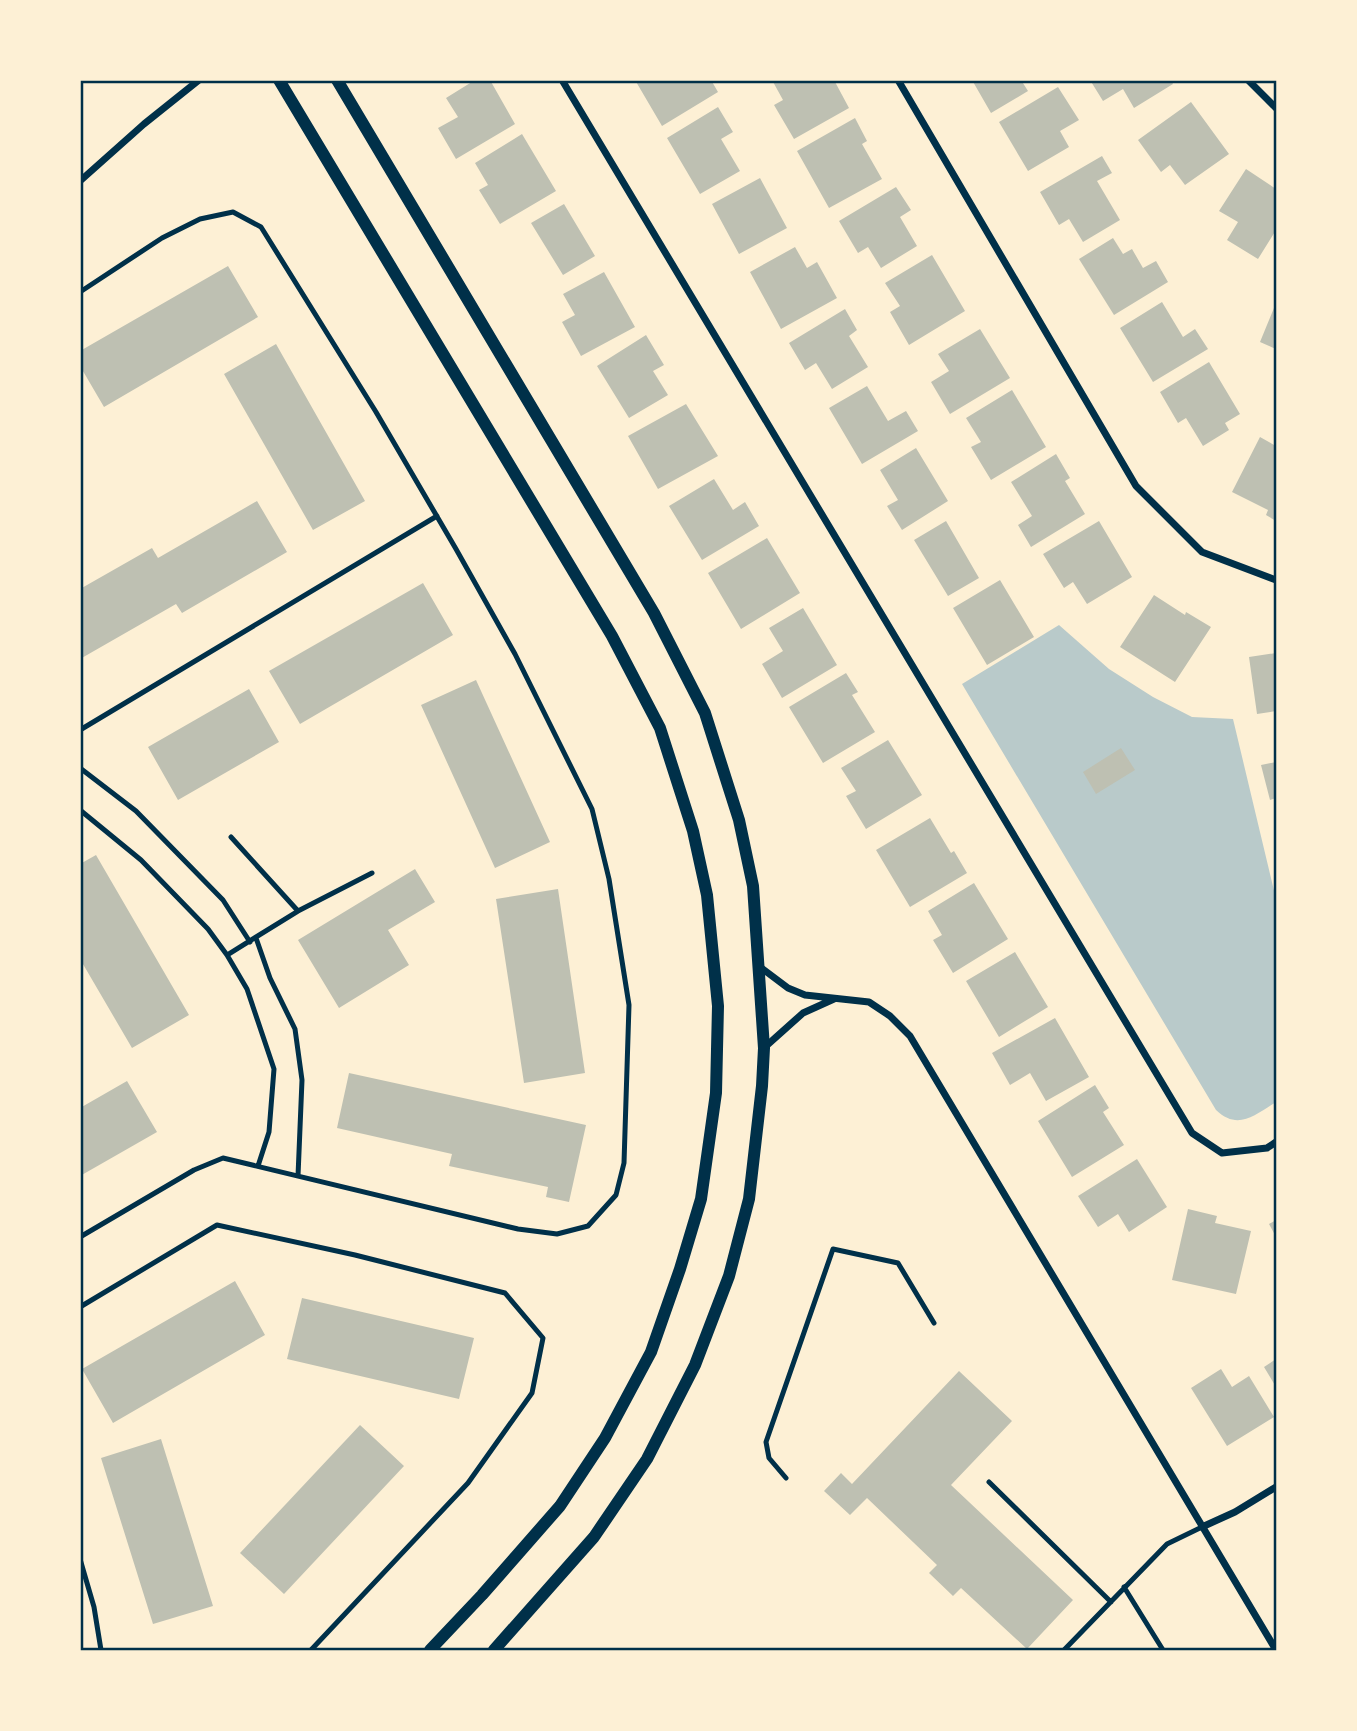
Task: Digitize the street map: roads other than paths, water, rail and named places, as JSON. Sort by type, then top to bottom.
[{"type":"street","points":[[80,181],[144,124],[200,80]]},
{"type":"street","points":[[279,80],[612,636],[660,728],[693,831],[708,895],[718,1006],[716,1093],[701,1199],[651,1352],[605,1438],[560,1506],[430,1650]]},
{"type":"street","points":[[337,80],[654,613],[705,713],[739,820],[750,873],[760,967],[764,1048],[749,1199],[729,1276],[695,1365],[647,1459],[594,1537],[494,1650]]},
{"type":"street","points":[[562,80],[1192,1133],[1222,1153],[1267,1148],[1276,1142]]},
{"type":"street","points":[[898,80],[1136,486],[1202,552],[1276,580]]},
{"type":"street","points":[[1248,80],[1276,108]]},
{"type":"street","points":[[760,967],[788,988],[805,995],[869,1002],[890,1016],[910,1037],[1276,1650]]},
{"type":"street","points":[[764,1048],[803,1013],[834,998]]},
{"type":"street","points":[[1202,1527],[1235,1512],[1276,1487]]},
{"type":"lane","points":[[80,292],[162,238],[200,219],[233,212],[261,227],[437,516],[515,654],[592,809],[609,879],[629,1005],[624,1163],[616,1195],[589,1226],[557,1234],[518,1229],[223,1158],[194,1170],[80,1237]]},
{"type":"lane","points":[[80,730],[437,516]]},
{"type":"lane","points":[[80,768],[136,811],[223,900],[253,940],[295,1029],[302,1080],[298,1176]]},
{"type":"lane","points":[[80,810],[141,860],[208,929],[247,989],[274,1069],[269,1132],[258,1167]]},
{"type":"lane","points":[[231,837],[298,911]]},
{"type":"lane","points":[[227,955],[298,911],[372,873]]},
{"type":"lane","points":[[80,1307],[217,1225],[355,1255],[505,1293],[543,1338],[532,1393],[468,1483],[310,1650]]},
{"type":"lane","points":[[786,1478],[769,1458],[766,1442],[833,1250],[898,1264],[934,1323]]},
{"type":"lane","points":[[989,1482],[1111,1602]]},
{"type":"lane","points":[[1064,1650],[1167,1544],[1202,1527]]},
{"type":"lane","points":[[80,1559],[94,1607],[101,1650]]},
{"type":"lane","points":[[1124,1587],[1163,1650]]}]
